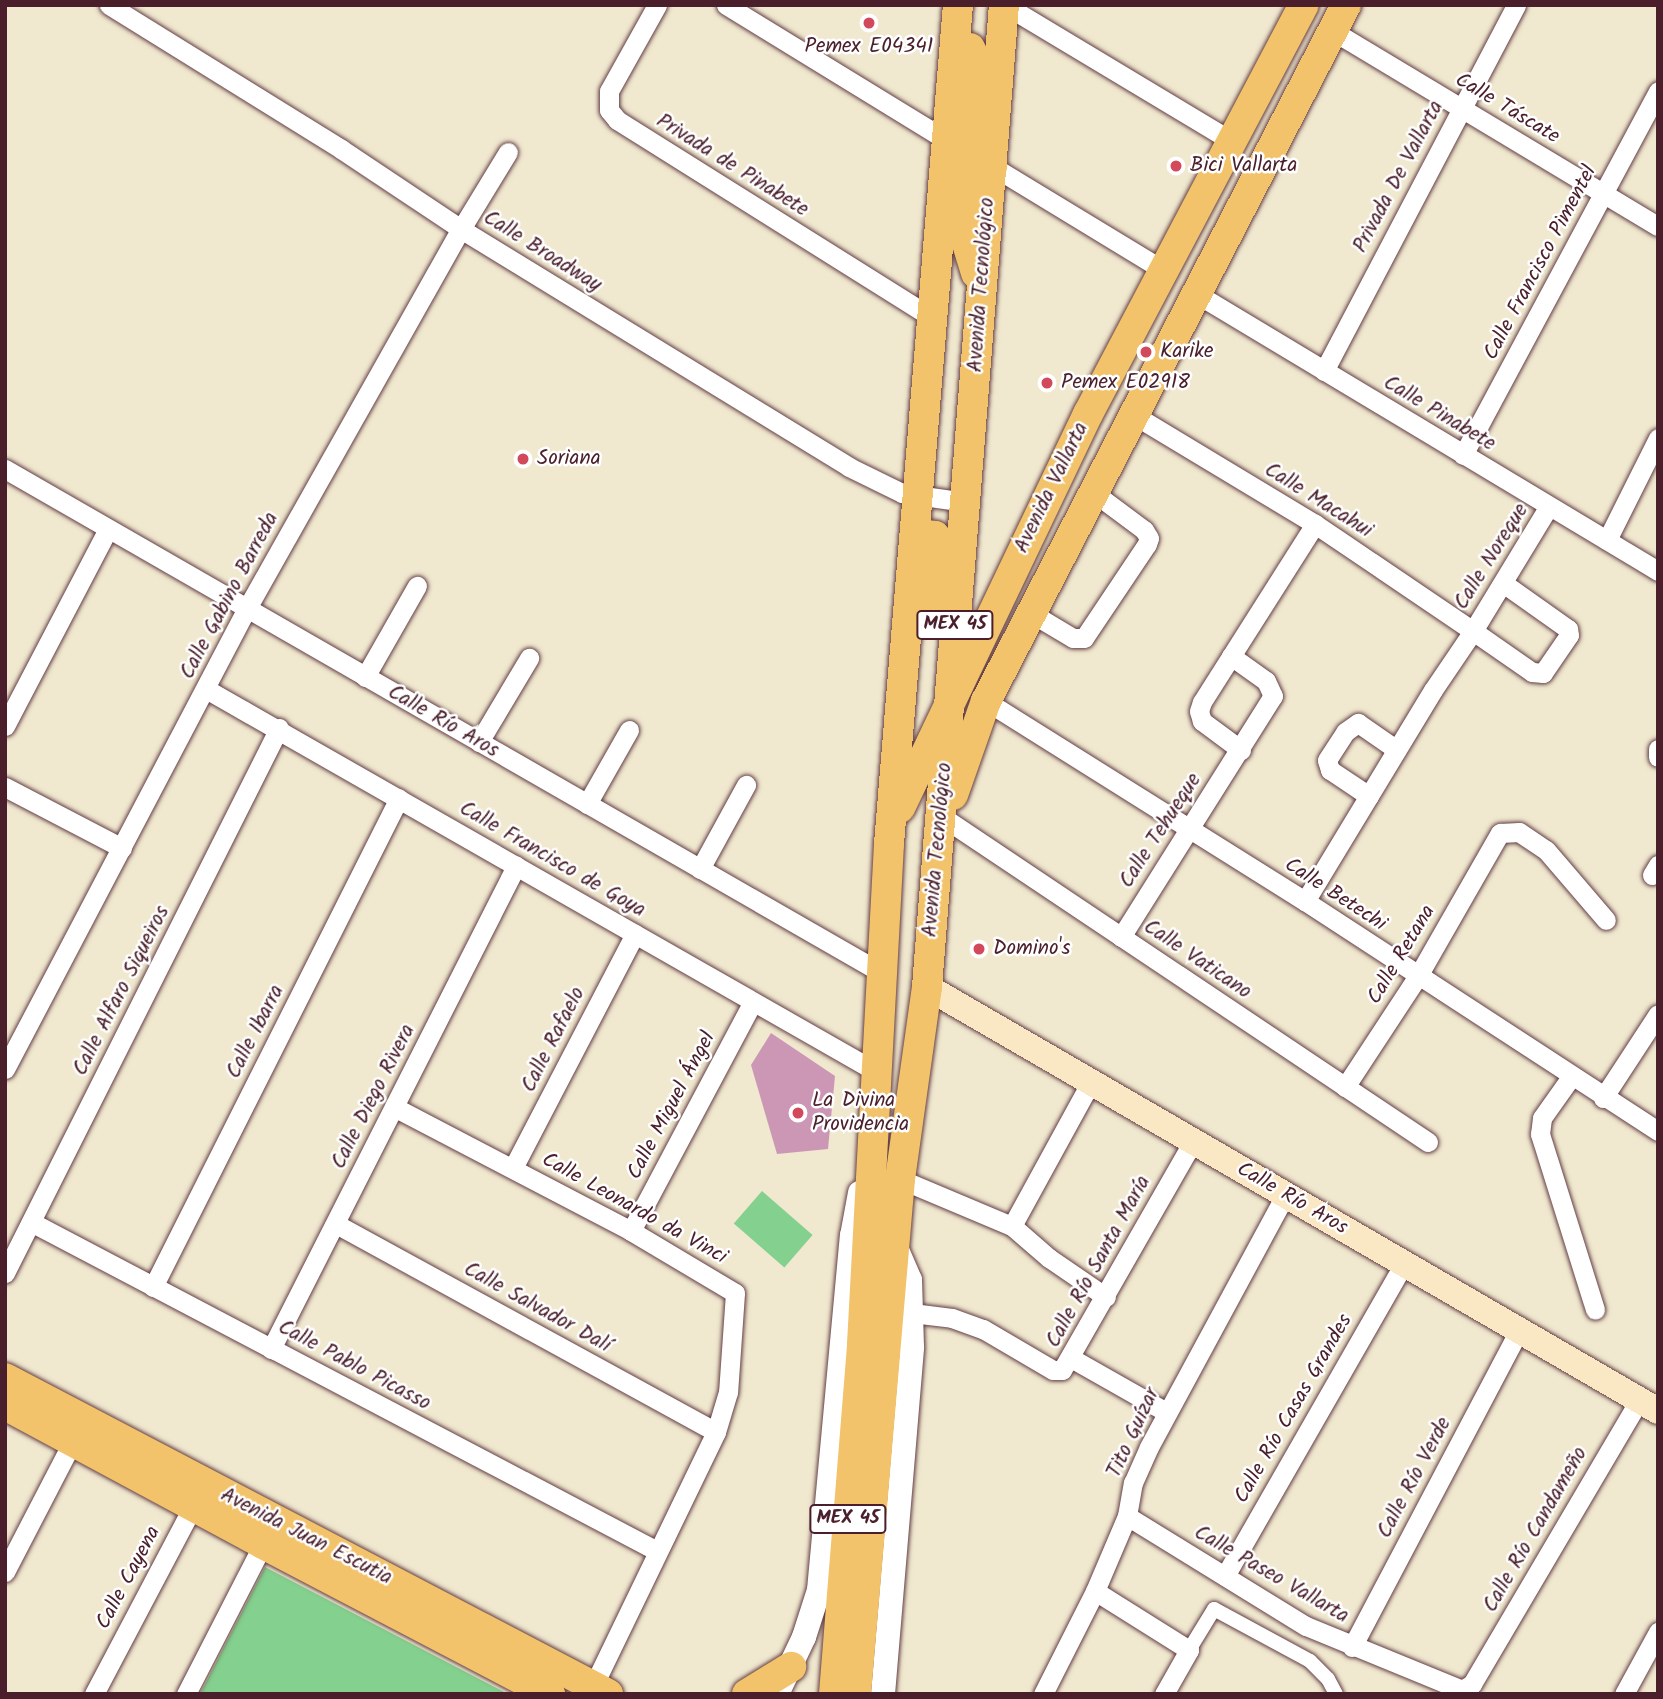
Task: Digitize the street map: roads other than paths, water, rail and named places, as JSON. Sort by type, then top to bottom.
[{"type":"main road","name":"Avenida Tecnológico","points":[[856,1694],[872,1354],[870,1163],[875,1071],[891,828],[958,5]]},
{"type":"main road","name":"Avenida Tecnológico","points":[[834,1694],[872,1354],[894,1243],[900,1179],[927,987],[1005,5]]},
{"type":"main road","name":"Avenida Vallarta","points":[[941,816],[954,794],[986,701],[1346,5]]},
{"type":"main road","name":"Avenida Vallarta","points":[[891,828],[950,691],[1088,414],[1299,7]]},
{"type":"main road","points":[[956,39],[970,46],[975,58],[970,137],[978,155],[992,166]]},
{"type":"main road","points":[[948,141],[967,161],[965,237],[972,268],[982,281]]},
{"type":"main road","points":[[916,534],[935,536],[941,542],[935,647],[950,691]]},
{"type":"main road","name":"Calle Río Aros","points":[[927,987],[1648,1406]]},
{"type":"main road","name":"Avenida Juan Escutia","points":[[5,1378],[199,1495],[263,1544],[550,1694]]},
{"type":"main road","name":"Avenida Juan Escutia","points":[[5,1405],[73,1441],[199,1495],[600,1690]]},
{"type":"main road","points":[[747,1694],[791,1667]]},
{"type":"street","name":"Calle Broadway","points":[[109,5],[461,229],[849,467],[886,486],[919,497],[965,502]]},
{"type":"street","name":"Privada de Pinabete","points":[[657,5],[610,91],[609,110],[617,120],[934,319]]},
{"type":"street","points":[[726,5],[948,141]]},
{"type":"street","points":[[1005,5],[1231,141]]},
{"type":"street","name":"Privada De Vallarta","points":[[1324,371],[1516,5]]},
{"type":"street","name":"Calle Táscate","points":[[1333,32],[1658,226]]},
{"type":"street","name":"Calle Francisco Pimentel","points":[[1463,455],[1605,194],[1658,90]]},
{"type":"street","name":"Calle Gabino Barreda","points":[[5,1069],[246,610],[461,229],[508,152]]},
{"type":"street","points":[[992,166],[1163,270]]},
{"type":"street","name":"Calle Pinabete","points":[[1197,294],[1658,571]]},
{"type":"street","name":"Calle Macahui","points":[[1135,415],[1315,524],[1473,631]]},
{"type":"street","points":[[1607,540],[1658,438]]},
{"type":"street","name":"Calle Río Aros","points":[[5,469],[246,610],[882,973]]},
{"type":"street","points":[[1031,613],[1073,638],[1084,638],[1147,544],[1149,538],[1144,530],[1093,492]]},
{"type":"street","name":"Calle Noreque","points":[[1305,901],[1549,506]]},
{"type":"street","points":[[1241,750],[1207,727],[1199,717],[1202,702],[1315,524]]},
{"type":"street","points":[[5,726],[108,529]]},
{"type":"street","name":"Calle Noreque","points":[[1473,631],[1532,672],[1543,673],[1569,635],[1564,625],[1503,583]]},
{"type":"street","points":[[365,677],[417,586]]},
{"type":"street","name":"Calle Tehueque","points":[[1121,937],[1187,830],[1241,750],[1273,691],[1266,681],[1231,656]]},
{"type":"street","points":[[479,742],[529,658]]},
{"type":"street","name":"Calle Francisco de Goya","points":[[206,689],[279,728],[752,1003],[875,1071]]},
{"type":"street","name":"Calle Betechi","points":[[986,701],[1187,830],[1305,901],[1603,1098],[1658,1131]]},
{"type":"street","points":[[1369,796],[1330,770],[1327,760],[1345,732],[1358,723],[1397,750]]},
{"type":"street","name":"Calle Alfaro Siqueiros","points":[[5,1273],[279,728]]},
{"type":"street","points":[[587,804],[629,730]]},
{"type":"street","points":[[1658,749],[1658,757]]},
{"type":"street","points":[[700,869],[746,785]]},
{"type":"street","points":[[5,787],[122,848]]},
{"type":"street","name":"Calle Ibarra","points":[[153,1287],[400,798]]},
{"type":"street","name":"Calle Vaticano","points":[[941,816],[1428,1142]]},
{"type":"street","name":"Calle Retana","points":[[1345,1087],[1418,976],[1500,833],[1508,830],[1527,836],[1546,850],[1606,920]]},
{"type":"street","name":"Calle Diego Rivera","points":[[271,1349],[516,866]]},
{"type":"street","name":"Calle Rafaelo","points":[[513,1168],[635,933]]},
{"type":"street","name":"Calle Miguel Ángel","points":[[631,1231],[752,1003]]},
{"type":"street","points":[[1603,1098],[1658,1014]]},
{"type":"street","points":[[1572,1077],[1542,1118],[1540,1134],[1595,1310]]},
{"type":"street","points":[[1012,1226],[1091,1082]]},
{"type":"street","name":"Calle Leonardo da Vinci","points":[[394,1107],[631,1231],[735,1293],[728,1392],[716,1432],[657,1550],[600,1690]]},
{"type":"street","name":"Calle Río Santa María","points":[[912,1313],[952,1318],[983,1329],[1053,1370],[1062,1370],[1071,1359],[1193,1141]]},
{"type":"street","points":[[776,1694],[791,1667],[812,1617],[819,1590],[852,1236],[859,1193],[870,1163]]},
{"type":"street","points":[[900,1179],[1012,1226],[1049,1258],[1106,1297]]},
{"type":"street","name":"Tito Guízar","points":[[1043,1694],[1095,1591],[1127,1516],[1133,1483],[1166,1412],[1285,1195]]},
{"type":"street","name":"Calle Pablo Picasso","points":[[31,1222],[657,1550]]},
{"type":"street","name":"Calle Salvador Dalí","points":[[336,1224],[716,1432]]},
{"type":"street","points":[[883,1694],[912,1347],[910,1280],[894,1243]]},
{"type":"street","name":"Calle Río Casas Grandes","points":[[1225,1576],[1404,1264]]},
{"type":"street","name":"Calle Río Verde","points":[[1352,1647],[1518,1330]]},
{"type":"street","points":[[1071,1359],[1166,1412]]},
{"type":"street","name":"Calle Río Candameño","points":[[1472,1684],[1648,1406]]},
{"type":"street","points":[[5,1572],[73,1441]]},
{"type":"street","name":"Calle Cayena","points":[[94,1694],[199,1495]]},
{"type":"street","name":"Calle Paseo Vallarta","points":[[1127,1516],[1306,1626],[1456,1690],[1467,1689],[1472,1684]]},
{"type":"street","points":[[186,1694],[263,1544]]},
{"type":"street","points":[[1095,1591],[1189,1650]]},
{"type":"street","points":[[1164,1694],[1214,1609],[1310,1661],[1328,1679],[1336,1694]]},
{"type":"street","points":[[1624,1694],[1658,1632]]},
{"type":"place","name":"Pemex E04341","points":[[869,23]]},
{"type":"place","name":"Bici Vallarta","points":[[1176,166]]},
{"type":"place","name":"Karike","points":[[1146,352]]},
{"type":"place","name":"Pemex E02918","points":[[1047,383]]},
{"type":"place","name":"Soriana","points":[[523,459]]},
{"type":"place","name":"Domino's","points":[[979,949]]},
{"type":"place","name":"La Divina Providencia","points":[[798,1113]]}]
